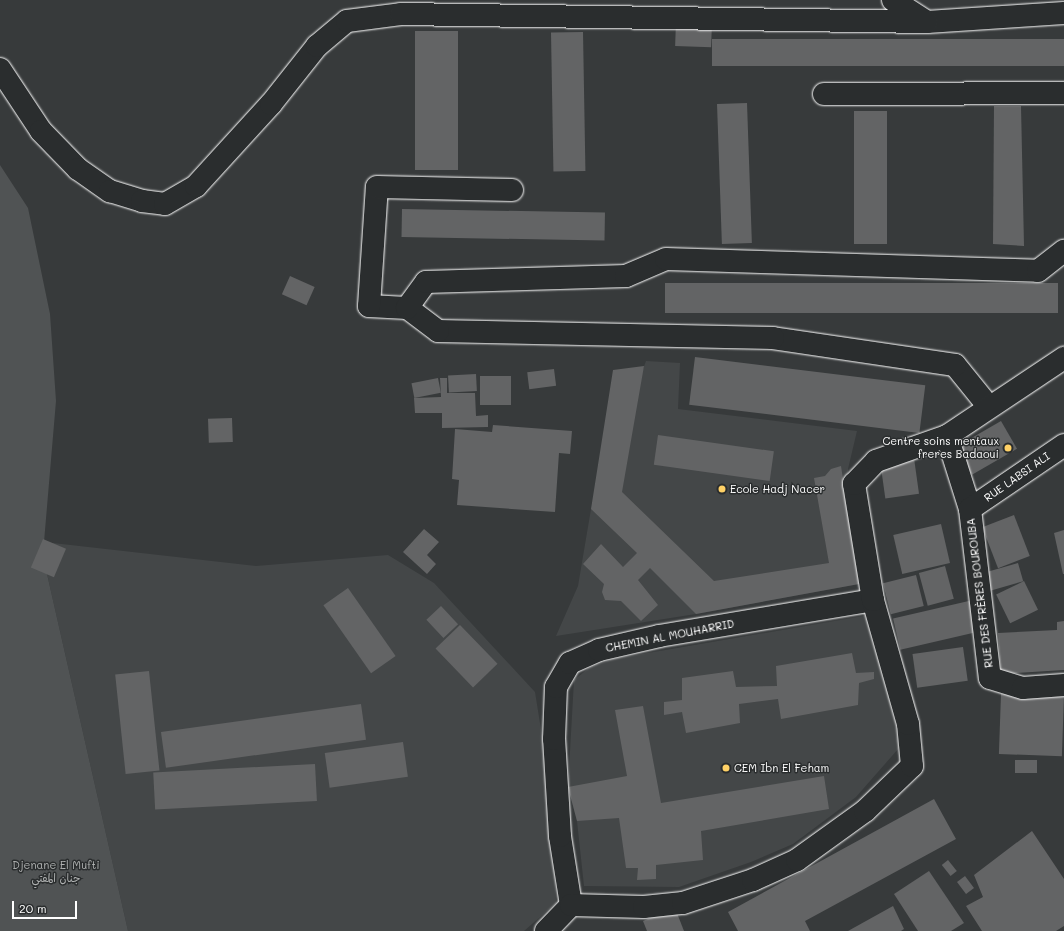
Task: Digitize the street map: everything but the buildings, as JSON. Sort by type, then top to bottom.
[{"type":"street","points":[[893,0],[927,22]]},
{"type":"street","points":[[0,69],[41,131],[78,169],[110,191],[142,202],[165,204],[196,186],[271,104],[317,46],[347,21],[401,14],[927,22],[1064,13]]},
{"type":"street","points":[[824,94],[1064,93]]},
{"type":"street","points":[[512,190],[377,187],[369,306],[407,308],[438,331],[773,338],[955,365],[989,407]]},
{"type":"street","points":[[407,308],[426,282],[626,276],[666,259],[1038,272],[1064,251]]},
{"type":"street","points":[[546,931],[571,905],[644,907],[683,903],[753,880],[797,860],[859,816],[912,766],[908,724],[873,600],[854,484],[876,462],[946,436],[1064,358]]},
{"type":"street","name":"RUE DES FRÈRES BOUROUBA","points":[[946,436],[970,509],[990,678],[1023,688],[1064,685]]},
{"type":"street","name":"RUE LABSI ALI","points":[[970,509],[1064,445]]},
{"type":"street","name":"CHEMIN AL MOUHARRID","points":[[571,905],[560,836],[554,739],[556,687],[570,663],[598,650],[659,636],[873,600]]},
{"type":"shaded area","name":"Ecole Hadj Nacer","points":[[646,361],[680,363],[678,409],[857,431],[848,469],[859,584],[696,614],[556,636],[578,586],[591,509]]},
{"type":"shaded area","points":[[44,542],[256,566],[388,555],[434,583],[535,692],[552,798],[556,903],[524,931],[128,931],[47,574]]},
{"type":"shaded area","name":"CEM Ibn El Feham","points":[[881,613],[899,748],[856,797],[793,844],[751,862],[679,887],[584,886],[577,821],[568,787],[574,680],[589,668],[613,659]]},
{"type":"green space","name":"Djenane El Mufti جنان المفتي","points":[[0,165],[28,208],[50,314],[56,401],[44,542],[47,574],[128,931],[0,931]]},
{"type":"place","name":"Centre soins mentaux freres Badaoui","points":[[1008,448]]},
{"type":"place","name":"Ecole Hadj Nacer","points":[[722,489]]},
{"type":"place","name":"CEM Ibn El Feham","points":[[726,768]]}]
